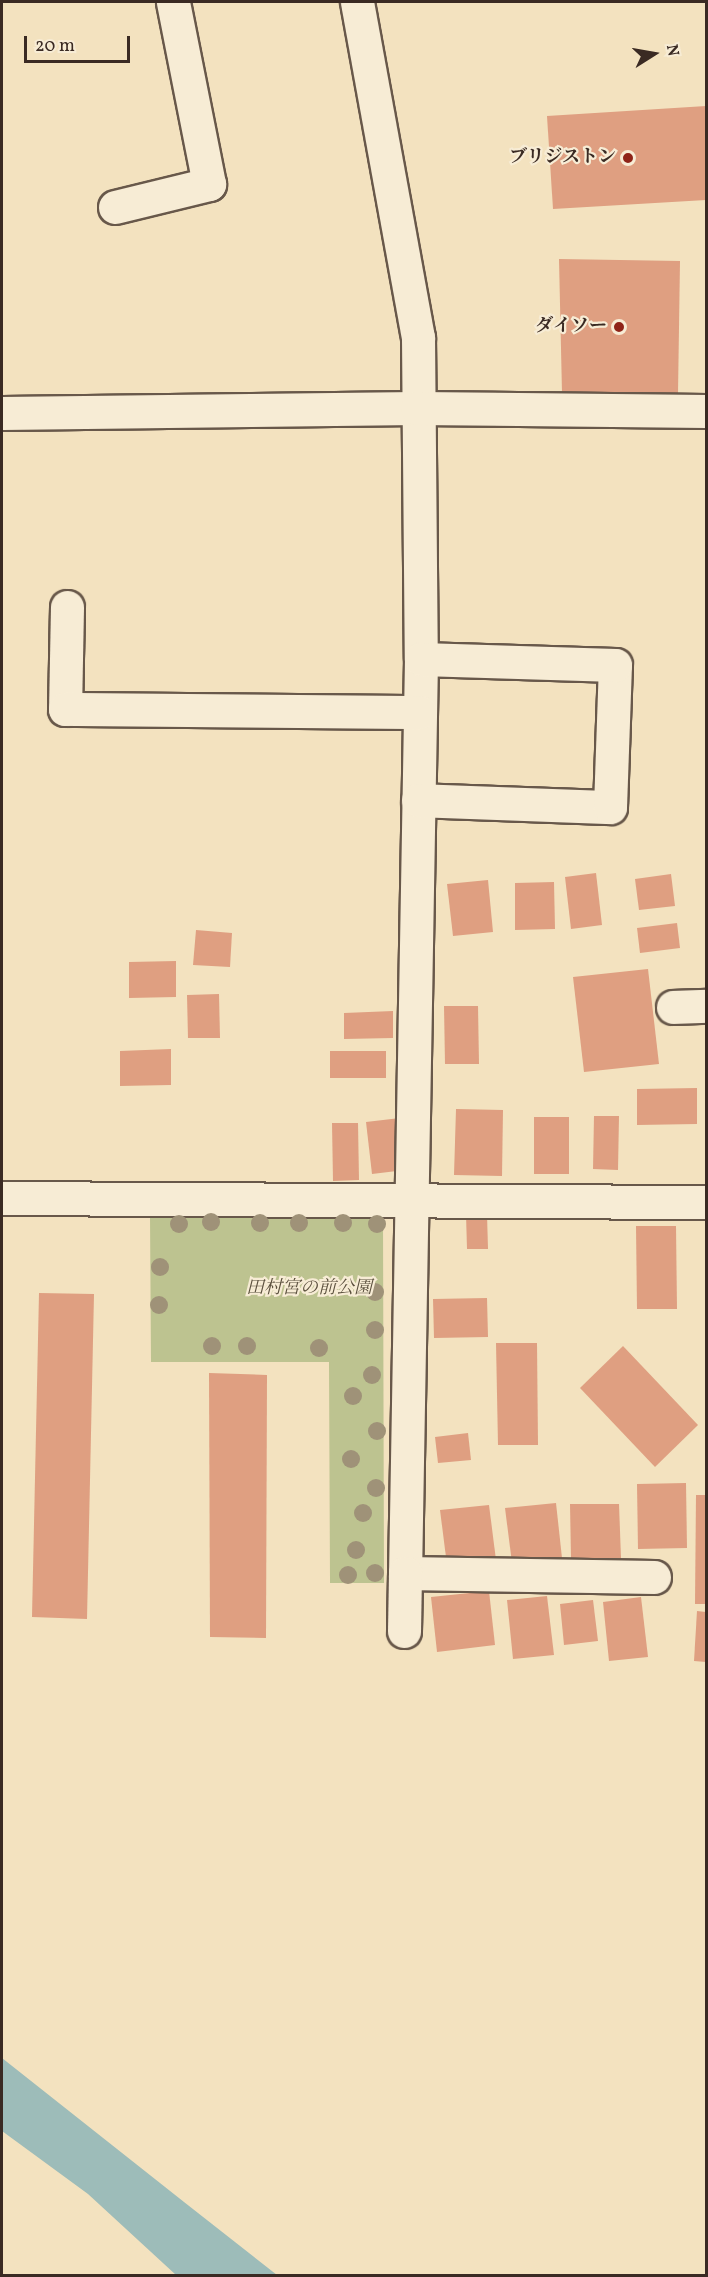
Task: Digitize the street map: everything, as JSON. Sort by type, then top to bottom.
[{"type":"street","points":[[115,207],[209,184],[173,2]]},
{"type":"street","points":[[357,2],[418,337],[421,659],[409,1201],[404,1631]]},
{"type":"street","points":[[2,413],[417,408],[706,411]]},
{"type":"street","points":[[67,607],[65,710],[420,712]]},
{"type":"street","points":[[418,800],[610,807],[615,665],[421,659]]},
{"type":"street","points":[[673,1007],[706,1006]]},
{"type":"street","points":[[2,1198],[706,1202]]},
{"type":"street","points":[[405,1574],[654,1577]]},
{"type":"green space","name":"田村宮の前公園","points":[[150,1216],[383,1216],[384,1583],[330,1583],[329,1362],[151,1362]]},
{"type":"water","points":[[2,2058],[277,2275],[176,2275],[88,2194],[2,2131]]},
{"type":"building","name":"ブリジストン","points":[[706,106],[706,200],[553,209],[547,116]]},
{"type":"building","points":[[559,259],[680,261],[678,393],[562,393]]},
{"type":"building","points":[[596,873],[602,925],[571,929],[565,877]]},
{"type":"building","points":[[671,874],[675,906],[639,910],[635,879]]},
{"type":"building","points":[[488,880],[493,932],[453,936],[447,884]]},
{"type":"building","points":[[554,882],[555,929],[515,930],[515,883]]},
{"type":"building","points":[[677,923],[680,948],[640,953],[637,928]]},
{"type":"building","points":[[196,930],[232,933],[230,967],[193,965]]},
{"type":"building","points":[[176,961],[176,997],[129,998],[129,962]]},
{"type":"building","points":[[648,969],[659,1064],[584,1072],[573,977]]},
{"type":"building","points":[[219,994],[220,1038],[188,1038],[187,995]]},
{"type":"building","points":[[444,1006],[478,1006],[479,1064],[445,1064]]},
{"type":"building","points":[[393,1011],[393,1038],[344,1039],[344,1013]]},
{"type":"building","points":[[171,1049],[171,1085],[120,1086],[120,1051]]},
{"type":"building","points":[[330,1051],[386,1051],[386,1078],[330,1078]]},
{"type":"building","points":[[697,1088],[697,1124],[637,1125],[637,1089]]},
{"type":"building","points":[[456,1109],[503,1110],[502,1176],[454,1175]]},
{"type":"building","points":[[594,1116],[619,1116],[618,1170],[593,1169]]},
{"type":"building","points":[[534,1117],[569,1117],[569,1174],[534,1174]]},
{"type":"building","points":[[400,1118],[405,1170],[372,1174],[366,1122]]},
{"type":"building","points":[[332,1123],[358,1123],[359,1180],[333,1181]]},
{"type":"building","points":[[466,1214],[487,1214],[488,1249],[467,1249]]},
{"type":"building","points":[[636,1226],[676,1226],[677,1309],[637,1309]]},
{"type":"building","points":[[39,1293],[94,1294],[87,1619],[32,1617]]},
{"type":"building","points":[[487,1298],[488,1337],[434,1338],[433,1299]]},
{"type":"building","points":[[496,1343],[537,1343],[538,1445],[498,1445]]},
{"type":"building","points":[[623,1346],[698,1425],[655,1467],[580,1388]]},
{"type":"building","points":[[209,1373],[267,1375],[266,1638],[210,1637]]},
{"type":"building","points":[[468,1433],[471,1460],[438,1463],[435,1437]]},
{"type":"building","points":[[686,1483],[687,1548],[638,1549],[637,1484]]},
{"type":"building","points":[[696,1495],[706,1495],[706,1604],[695,1604]]},
{"type":"building","points":[[556,1503],[562,1558],[512,1563],[505,1508]]},
{"type":"building","points":[[570,1504],[619,1504],[621,1558],[571,1558]]},
{"type":"building","points":[[489,1505],[496,1560],[447,1565],[440,1510]]},
{"type":"building","points":[[489,1591],[495,1645],[437,1652],[431,1597]]},
{"type":"building","points":[[547,1596],[554,1655],[513,1659],[507,1600]]},
{"type":"building","points":[[641,1597],[648,1657],[609,1661],[603,1602]]},
{"type":"building","points":[[593,1600],[598,1641],[564,1645],[560,1604]]},
{"type":"building","points":[[697,1611],[706,1612],[706,1662],[694,1661]]},
{"type":"place","name":"ブリジストン","points":[[628,158]]},
{"type":"place","name":"ダイソー","points":[[619,327]]}]
